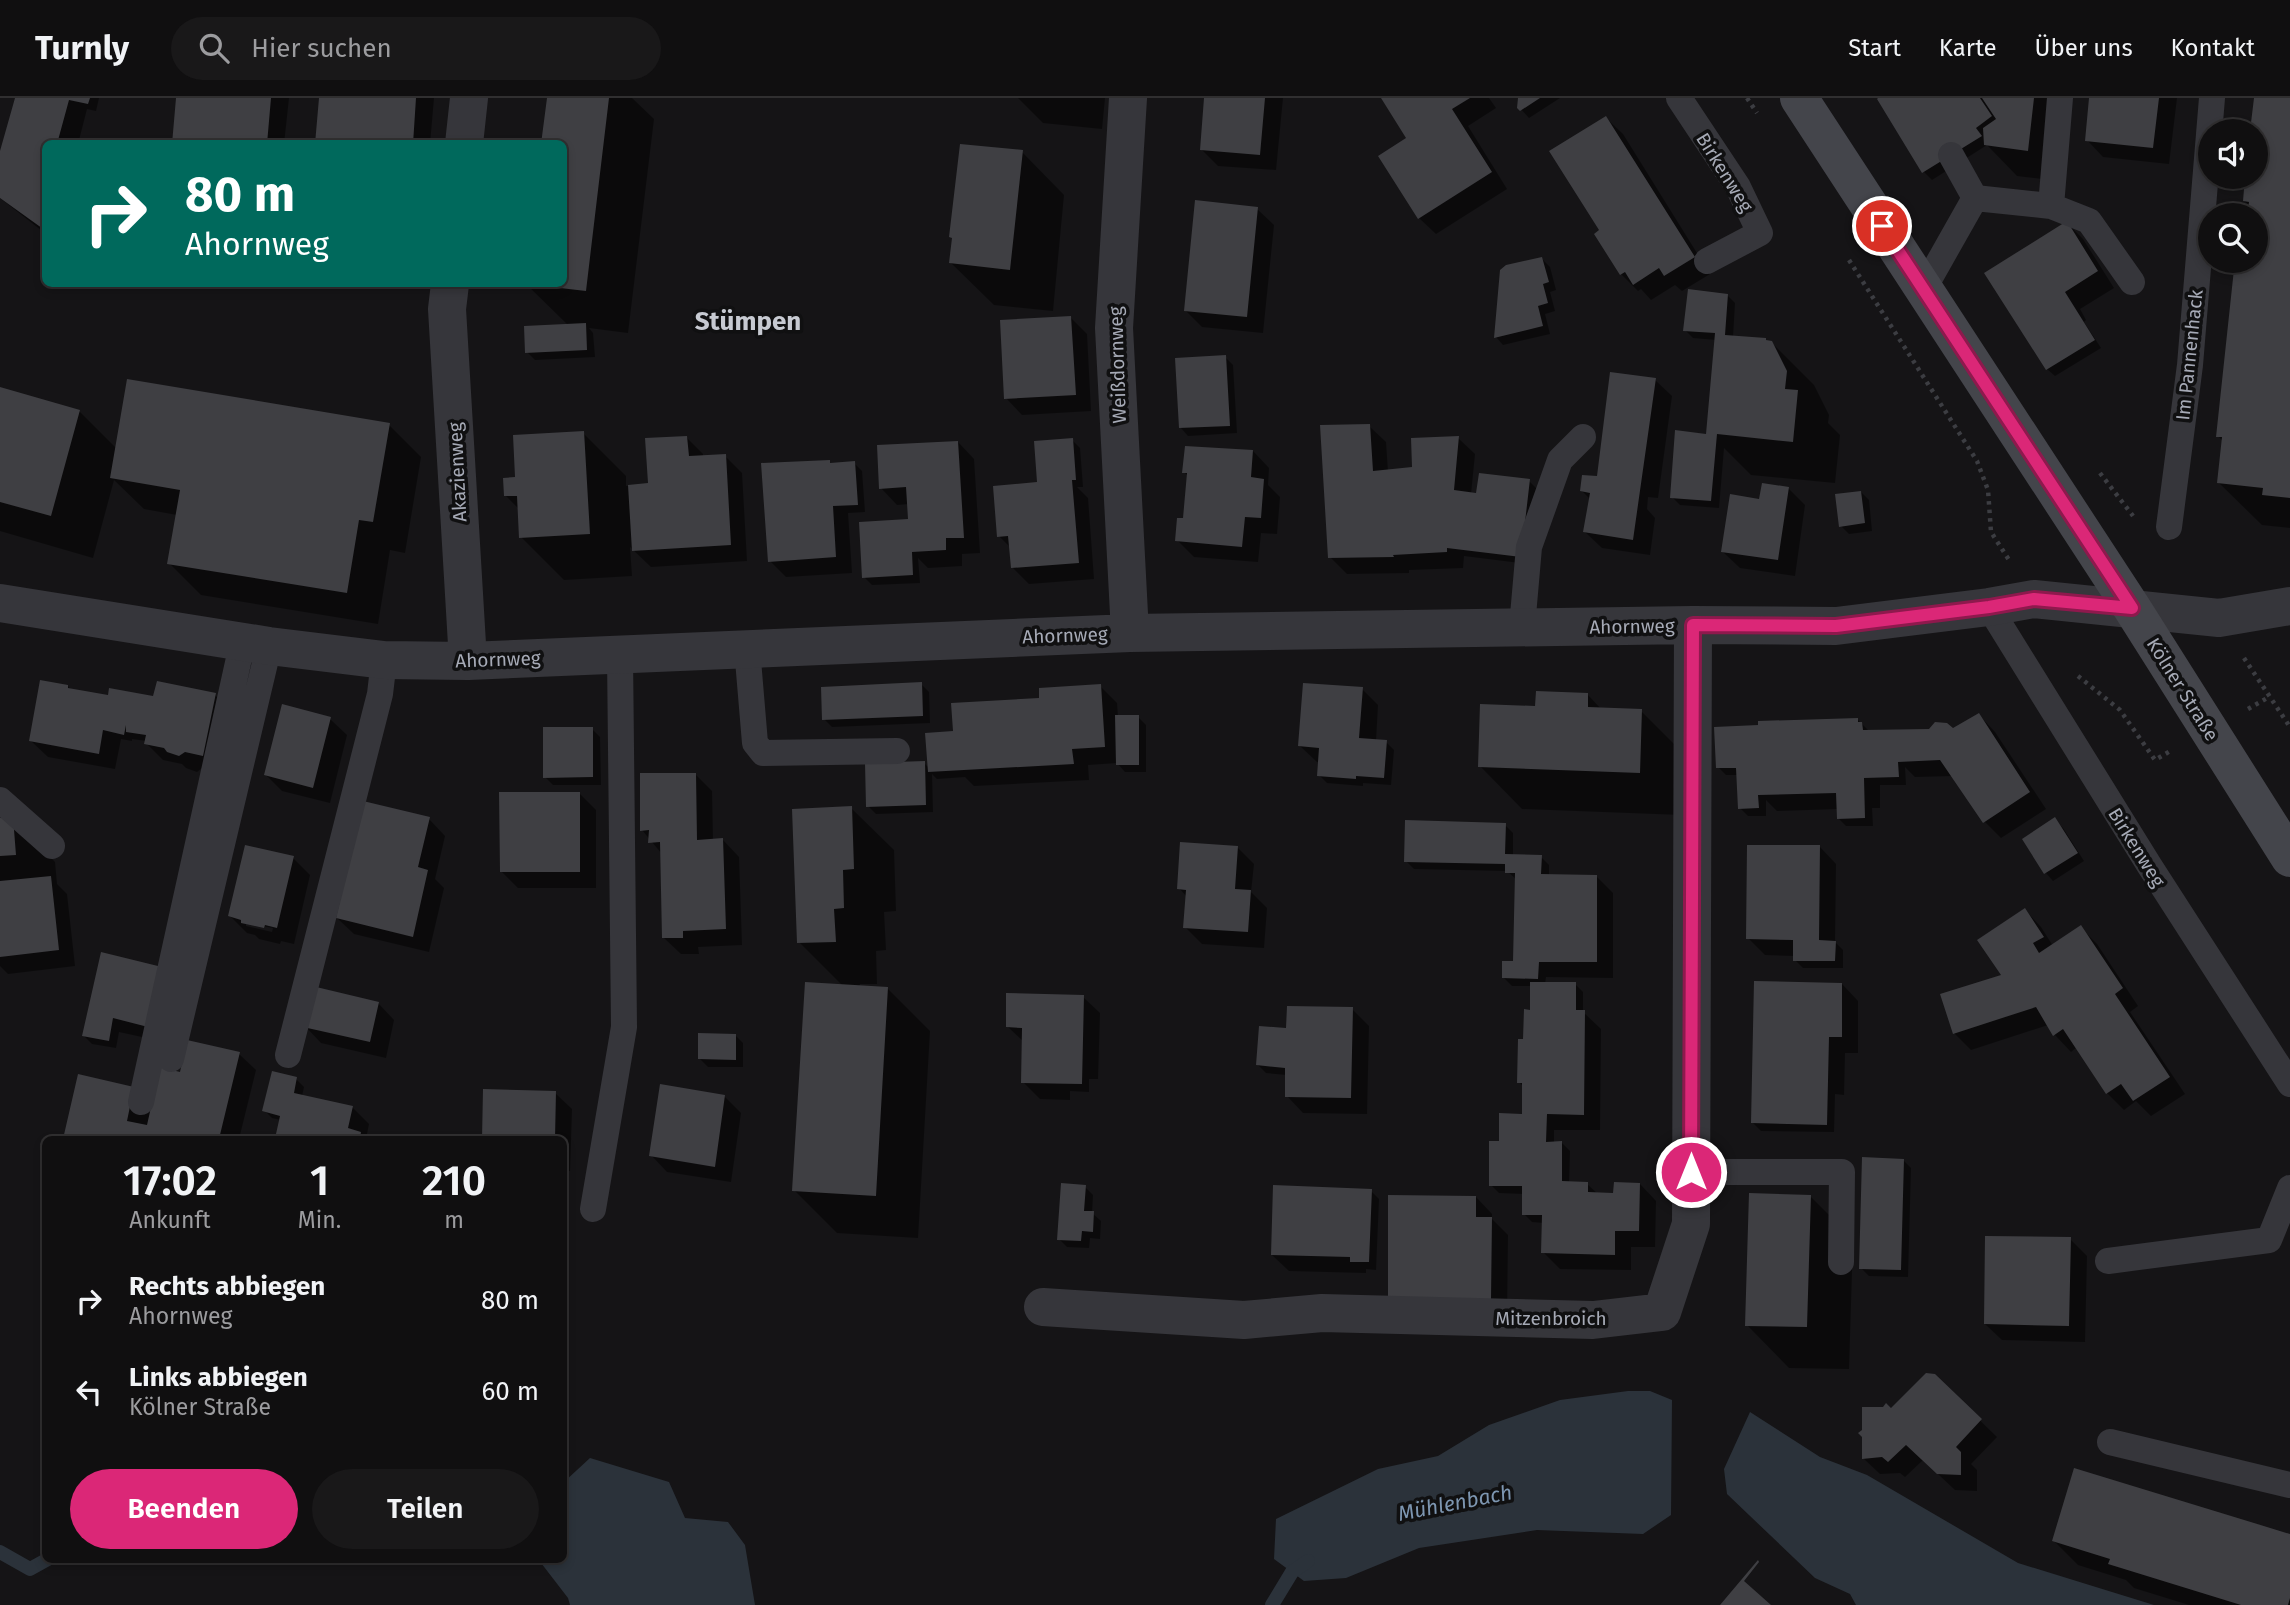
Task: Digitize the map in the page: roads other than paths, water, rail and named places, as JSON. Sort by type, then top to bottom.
[{"type":"main road","name":"Kölner Straße","points":[[1800,98],[2132,608],[2290,858]]},
{"type":"street","points":[[464,140],[469,98]]},
{"type":"street","name":"Weißdornweg","points":[[1128,98],[1114,328],[1130,633]]},
{"type":"street","name":"Akazienweg","points":[[450,287],[447,309],[468,661]]},
{"type":"street","name":"Ahornweg","points":[[0,603],[384,660],[468,661],[1130,633],[1693,625],[1836,626],[2034,599],[2219,618],[2290,606]]},
{"type":"street","name":"Mitzenbroich","points":[[1043,1307],[1244,1320],[1322,1313],[1593,1320],[1662,1312],[1691,1224],[1693,625]]},
{"type":"lane","name":"Birkenweg","points":[[1679,98],[1738,187],[1760,233],[1707,261]]},
{"type":"lane","points":[[2051,206],[2060,98]]},
{"type":"lane","name":"Im Pannenhack","points":[[2169,527],[2189,365],[2212,98]]},
{"type":"lane","points":[[1951,155],[1975,198]]},
{"type":"lane","points":[[1923,290],[1975,198]]},
{"type":"lane","points":[[1975,198],[2051,206],[2090,221],[2132,282]]},
{"type":"lane","points":[[1522,628],[1529,547],[1560,460],[1583,437]]},
{"type":"lane","name":"Birkenweg","points":[[1989,607],[2149,865],[2290,1084]]},
{"type":"lane","points":[[171,1059],[256,643]]},
{"type":"lane","points":[[141,1102],[256,643]]},
{"type":"lane","points":[[747,648],[755,743],[763,753],[897,751]]},
{"type":"lane","points":[[593,1209],[624,1027],[620,655]]},
{"type":"lane","points":[[288,1055],[380,694],[384,660]]},
{"type":"lane","points":[[0,800],[52,846]]},
{"type":"lane","points":[[1691,1172],[1842,1172],[1841,1262]]},
{"type":"lane","points":[[2108,1261],[2269,1240],[2290,1188]]},
{"type":"lane","points":[[2110,1441],[2290,1485]]},
{"type":"water","points":[[1628,1391],[1650,1391],[1672,1400],[1671,1515],[1643,1534],[1537,1530],[1419,1548],[1346,1578],[1304,1581],[1274,1559],[1276,1519],[1378,1469],[1438,1456],[1489,1425],[1560,1400]]},
{"type":"water","points":[[1750,1412],[1820,1457],[1867,1475],[2018,1563],[2154,1605],[1856,1605],[1850,1594],[1815,1578],[1727,1494],[1724,1469]]},
{"type":"water","points":[[590,1458],[669,1482],[685,1518],[728,1522],[745,1545],[755,1605],[570,1605],[568,1598],[541,1563],[567,1563],[567,1479]]},
{"type":"waterway","name":"Mühlenbach","points":[[0,1552],[30,1569],[42,1562]]},
{"type":"waterway","name":"Mühlenbach","points":[[1272,1605],[1292,1572],[1308,1561]]},
{"type":"district","name":"Stümpen","points":[[748,321]]}]
